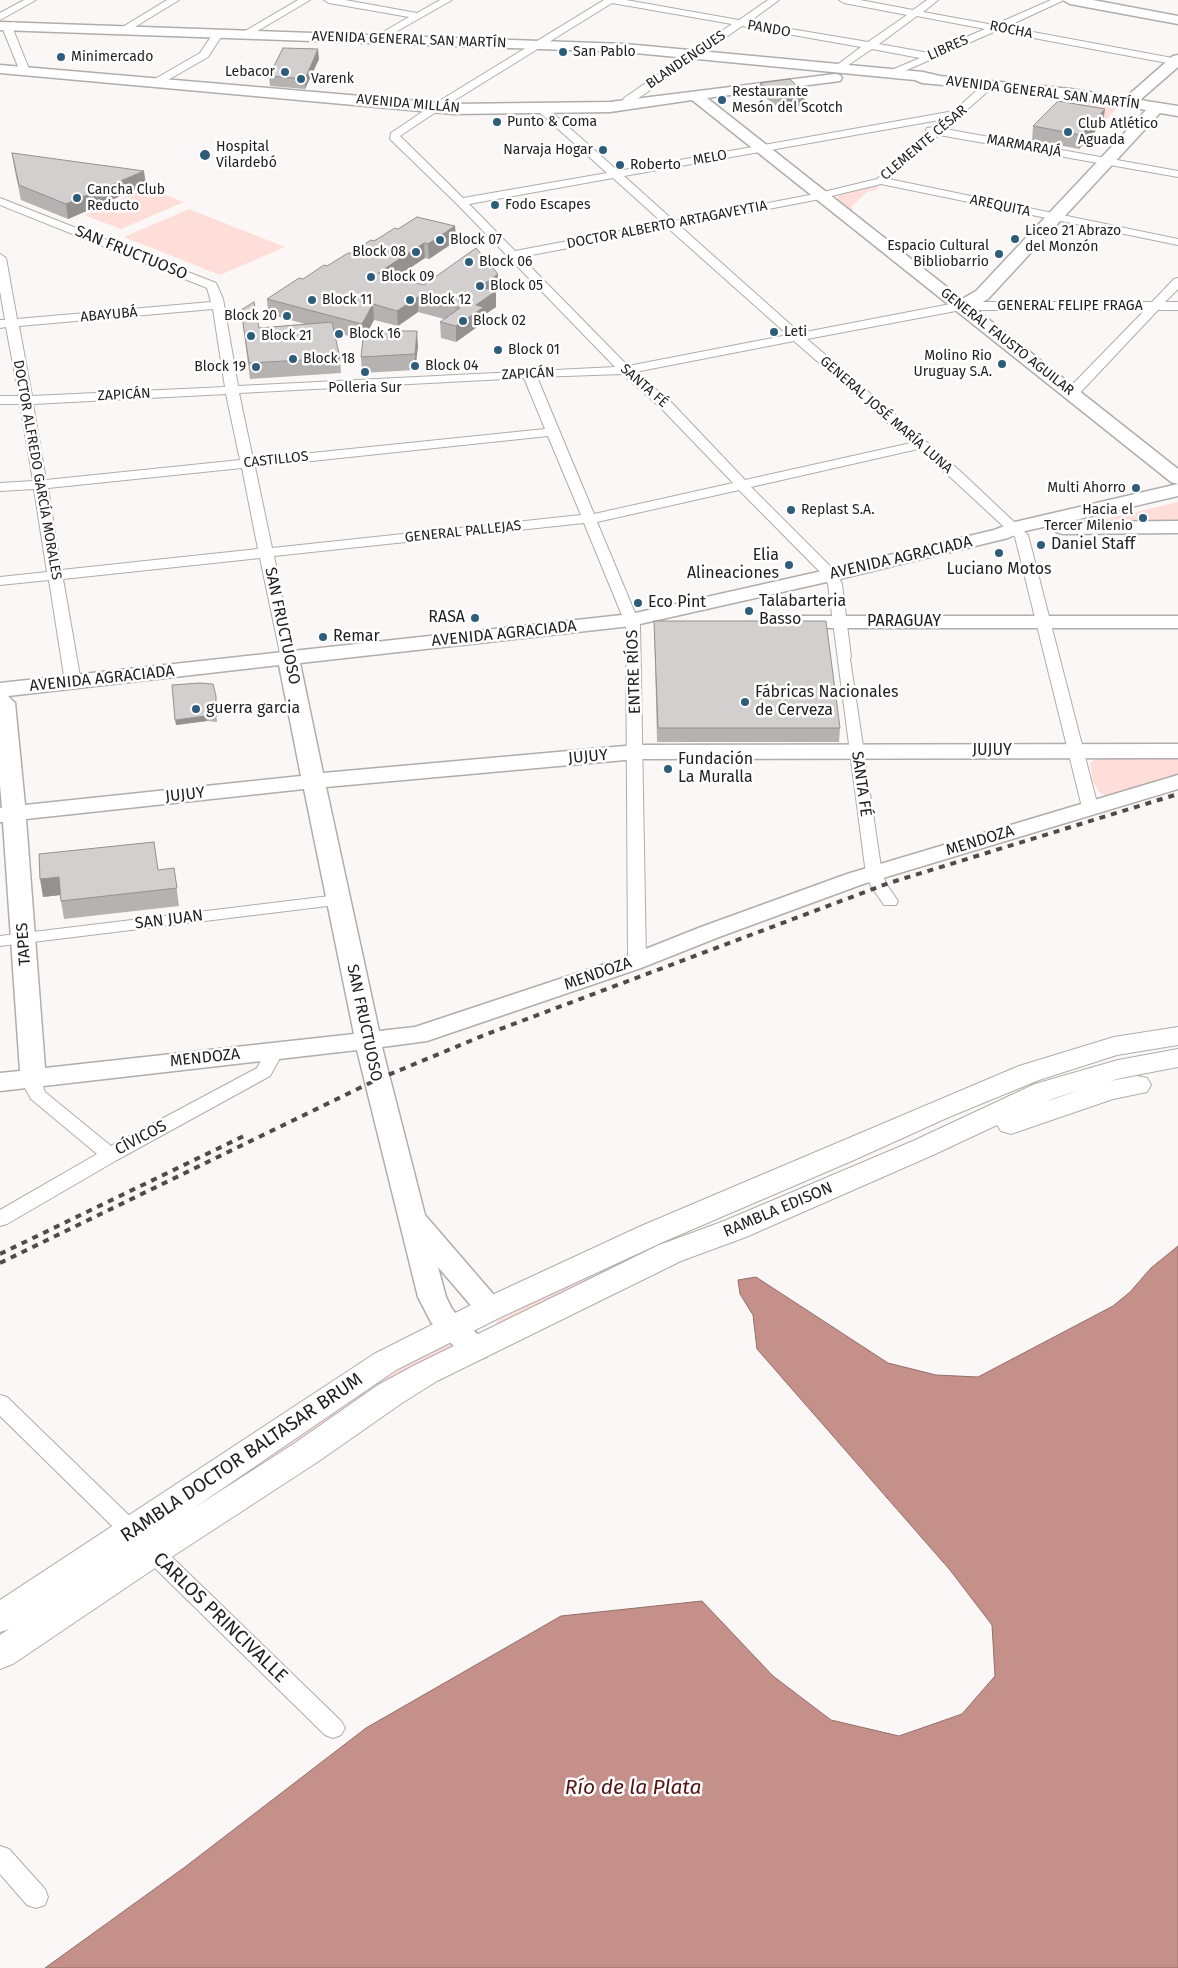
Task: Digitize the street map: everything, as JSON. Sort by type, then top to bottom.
[{"type":"main road","points":[[844,1153],[870,1127],[965,1081],[1068,1040],[1121,1027],[1178,1018]]},
{"type":"main road","name":"RAMBLA EDISON","points":[[490,1309],[652,1234],[1029,1073],[1114,1046],[1178,1036]]},
{"type":"main road","name":"RAMBLA EDISON","points":[[390,1394],[464,1339],[670,1253],[735,1229],[923,1148],[1045,1091],[1118,1069],[1178,1058]]},
{"type":"main road","points":[[923,1148],[1011,1124],[1108,1091],[1178,1077]]},
{"type":"main road","name":"RAMBLA DOCTOR BALTASAR BRUM","points":[[0,1654],[142,1542],[385,1362],[464,1339],[490,1309]]},
{"type":"main road","name":"RAMBLA DOCTOR BALTASAR BRUM","points":[[0,1618],[308,1452],[390,1394]]},
{"type":"street","points":[[24,69],[4,24],[31,0]]},
{"type":"street","points":[[121,31],[174,0]]},
{"type":"street","points":[[245,34],[305,0]]},
{"type":"street","points":[[329,0],[418,16]]},
{"type":"street","points":[[378,39],[447,0]]},
{"type":"street","points":[[436,108],[610,0]]},
{"type":"street","name":"PANDO","points":[[610,0],[928,56]]},
{"type":"street","name":"BLANDENGUES","points":[[626,104],[628,100],[774,0]]},
{"type":"street","name":"ROCHA","points":[[844,0],[1177,61]]},
{"type":"street","points":[[849,70],[870,46],[933,0]]},
{"type":"street","name":"LIBRES","points":[[893,73],[1059,0]]},
{"type":"street","points":[[1070,0],[1178,20]]},
{"type":"street","name":"AVENIDA GENERAL SAN MARTÍN","points":[[4,24],[121,31],[625,48],[774,64],[893,73],[937,80]]},
{"type":"street","points":[[157,82],[204,55],[218,34]]},
{"type":"street","points":[[1128,102],[1177,61]]},
{"type":"street","name":"AVENIDA MILLÁN","points":[[0,69],[24,69],[436,108],[601,107],[816,79],[849,70]]},
{"type":"street","name":"AVENIDA GENERAL SAN MARTÍN","points":[[849,70],[1071,93],[1178,111]]},
{"type":"street","name":"AVENIDA MILLÁN","points":[[816,79],[849,70]]},
{"type":"street","name":"CLEMENTE CÉSAR","points":[[822,196],[881,181],[990,84]]},
{"type":"street","name":"GENERAL FAUSTO AGUILAR","points":[[694,95],[1178,478]]},
{"type":"street","points":[[961,306],[988,300],[1054,217],[1157,107]]},
{"type":"street","name":"SANTA FÉ","points":[[436,108],[395,136],[395,139],[461,202],[625,370],[665,404],[700,439],[830,575],[835,584],[874,874],[879,886],[890,901]]},
{"type":"street","name":"GENERAL JOSÉ MARÍA LUNA","points":[[541,108],[919,445],[954,473],[1012,532]]},
{"type":"street","name":"MELO","points":[[461,202],[959,113]]},
{"type":"street","name":"MARMARAJÁ","points":[[899,124],[1178,174]]},
{"type":"street","name":"AREQUITA","points":[[881,181],[1178,242]]},
{"type":"street","name":"DOCTOR ALBERTO ARTAGAVEYTIA","points":[[513,255],[822,196]]},
{"type":"street","name":"SAN FRUCTUOSO","points":[[0,201],[212,286],[368,1040],[432,1297],[441,1315],[464,1339]]},
{"type":"street","name":"DOCTOR ALFREDO GARCÍA MORALES","points":[[0,258],[6,324],[26,400],[73,682]]},
{"type":"street","points":[[1072,394],[1178,282]]},
{"type":"street","name":"GENERAL FELIPE FRAGA","points":[[988,300],[1178,306]]},
{"type":"street","name":"ABAYUBÁ","points":[[6,324],[217,305]]},
{"type":"street","name":"ZAPICÁN","points":[[0,400],[625,370],[961,306]]},
{"type":"street","name":"ENTRE RÍOS","points":[[529,374],[631,620],[636,752],[637,961]]},
{"type":"street","name":"CASTILLOS","points":[[0,487],[41,485],[248,462],[552,432]]},
{"type":"street","name":"GENERAL PALLEJAS","points":[[0,581],[588,518],[919,445]]},
{"type":"street","name":"AVENIDA AGRACIADA","points":[[0,690],[631,620],[1012,532],[1178,490]]},
{"type":"street","name":"AVENIDA AGRACIADA","points":[[1012,532],[1051,528],[1178,498]]},
{"type":"street","points":[[1051,528],[1178,527]]},
{"type":"street","points":[[1012,532],[1044,622],[1090,807]]},
{"type":"street","points":[[631,620],[668,624],[706,623]]},
{"type":"street","name":"PARAGUAY","points":[[773,622],[1178,622]]},
{"type":"street","name":"TAPES","points":[[0,700],[4,703],[7,814],[24,938],[34,1088],[37,1095],[110,1156]]},
{"type":"street","name":"JUJUY","points":[[7,814],[314,782],[636,752],[1178,751]]},
{"type":"street","name":"MENDOZA","points":[[0,1082],[269,1050],[411,1037],[439,1030],[637,961],[710,932],[874,874],[1090,807],[1178,782]]},
{"type":"street","name":"SAN JUAN","points":[[0,941],[338,900]]},
{"type":"street","name":"CÍVICOS","points":[[0,1219],[110,1156],[264,1072],[270,1060],[269,1050]]},
{"type":"street","name":"SAN FRUCTUOSO","points":[[411,1218],[490,1309]]},
{"type":"street","name":"CARLOS PRINCIVALLE","points":[[0,1404],[333,1728]]},
{"type":"street","points":[[0,1857],[36,1897]]},
{"type":"shaded area","name":"Club Atlético Aguada","points":[[1074,97],[1120,105],[1103,123],[1057,115]]},
{"type":"shaded area","points":[[872,185],[879,187],[876,190],[868,191],[851,207],[853,210],[849,210],[837,200],[839,195]]},
{"type":"shaded area","points":[[147,188],[184,202],[121,229],[84,215]]},
{"type":"shaded area","points":[[189,209],[285,247],[220,275],[124,237]]},
{"type":"shaded area","points":[[1178,502],[1178,524],[1093,522]]},
{"type":"shaded area","points":[[1098,759],[1178,759],[1178,778],[1111,797],[1106,796],[1099,792],[1093,782],[1090,762]]},
{"type":"shaded area","points":[[629,1256],[634,1257],[499,1325],[496,1323],[498,1320]]},
{"type":"shaded area","points":[[454,1341],[459,1344],[184,1521],[175,1515],[397,1371]]},
{"type":"water","name":"Río de la Plata","points":[[1178,1246],[1178,1968],[45,1968],[185,1867],[366,1728],[561,1616],[702,1601],[773,1676],[831,1720],[899,1736],[962,1714],[995,1676],[992,1625],[950,1570],[757,1349],[753,1315],[740,1294],[738,1280],[756,1277],[888,1363],[936,1375],[978,1377],[1113,1306],[1130,1292],[1151,1268]]},
{"type":"building","points":[[283,48],[318,49],[305,79],[269,76]]},
{"type":"building","points":[[790,79],[805,94],[781,98],[760,83]]},
{"type":"building","points":[[1058,101],[1105,109],[1081,135],[1033,126]]},
{"type":"building","points":[[12,153],[144,171],[66,204],[19,185]]},
{"type":"building","points":[[417,217],[455,226],[428,244],[424,243],[378,273],[424,285],[476,248],[498,274],[480,287],[496,291],[476,305],[484,307],[456,326],[440,322],[460,308],[418,297],[397,311],[373,304],[362,324],[267,299],[299,278],[303,279],[324,265],[327,266],[371,240],[374,241],[395,228],[398,229]]},
{"type":"building","points":[[254,302],[259,328],[332,322],[340,358],[249,363],[241,310]]},
{"type":"building","points":[[364,331],[417,331],[415,354],[361,357]]},
{"type":"building","name":"Fábricas Nacionales de Cerveza","points":[[654,621],[826,621],[840,728],[658,728]]},
{"type":"building","name":"guerra garcia","points":[[213,684],[216,696],[216,717],[206,716],[175,720],[172,685]]},
{"type":"building","points":[[154,842],[158,870],[174,868],[177,888],[61,901],[59,877],[40,879],[39,854]]},
{"type":"railway","points":[[0,1263],[376,1080],[487,1034],[889,883],[1178,794]]},
{"type":"railway","points":[[0,1254],[248,1134]]},
{"type":"place","name":"San Pablo","points":[[563,52]]},
{"type":"place","name":"Minimercado","points":[[61,57]]},
{"type":"place","name":"Lebacor","points":[[285,72]]},
{"type":"place","name":"Varenk","points":[[301,79]]},
{"type":"place","name":"Restaurante Mesón del Scotch","points":[[722,100]]},
{"type":"place","name":"Punto & Coma","points":[[497,122]]},
{"type":"place","name":"Club Atlético Aguada","points":[[1068,132]]},
{"type":"place","name":"Narvaja Hogar","points":[[603,150]]},
{"type":"place","name":"Hospital Vilardebó","points":[[205,155]]},
{"type":"place","name":"Roberto","points":[[620,165]]},
{"type":"place","name":"Cancha Club Reducto","points":[[77,198]]},
{"type":"place","name":"Fodo Escapes","points":[[495,205]]},
{"type":"place","name":"Liceo 21 Abrazo del Monzón","points":[[1015,239]]},
{"type":"place","name":"Block 07","points":[[440,240]]},
{"type":"place","name":"Block 08","points":[[416,252]]},
{"type":"place","name":"Espacio Cultural Bibliobarrio","points":[[999,254]]},
{"type":"place","name":"Block 06","points":[[469,262]]},
{"type":"place","name":"Block 09","points":[[371,277]]},
{"type":"place","name":"Block 05","points":[[480,286]]},
{"type":"place","name":"Block 11","points":[[312,300]]},
{"type":"place","name":"Block 12","points":[[410,300]]},
{"type":"place","name":"Block 20","points":[[287,316]]},
{"type":"place","name":"Block 02","points":[[463,321]]},
{"type":"place","name":"Leti","points":[[774,332]]},
{"type":"place","name":"Block 16","points":[[339,334]]},
{"type":"place","name":"Block 21","points":[[251,336]]},
{"type":"place","name":"Block 01","points":[[498,350]]},
{"type":"place","name":"Block 18","points":[[293,359]]},
{"type":"place","name":"Molino Rio Uruguay S.A.","points":[[1002,364]]},
{"type":"place","name":"Block 04","points":[[415,366]]},
{"type":"place","name":"Block 19","points":[[256,367]]},
{"type":"place","name":"Polleria Sur","points":[[365,372]]},
{"type":"place","name":"Multi Ahorro","points":[[1136,488]]},
{"type":"place","name":"Replast S.A.","points":[[791,510]]},
{"type":"place","name":"Hacia el Tercer Milenio","points":[[1143,518]]},
{"type":"place","name":"Daniel Staff","points":[[1041,545]]},
{"type":"place","name":"Luciano Motos","points":[[999,553]]},
{"type":"place","name":"Elia Alineaciones","points":[[789,565]]},
{"type":"place","name":"Eco Pint","points":[[638,603]]},
{"type":"place","name":"Talabarteria Basso","points":[[749,611]]},
{"type":"place","name":"RASA","points":[[475,618]]},
{"type":"place","name":"Remar","points":[[323,637]]},
{"type":"place","name":"Fábricas Nacionales de Cerveza","points":[[745,702]]},
{"type":"place","name":"guerra garcia","points":[[196,709]]},
{"type":"place","name":"Fundación La Muralla","points":[[668,769]]}]
